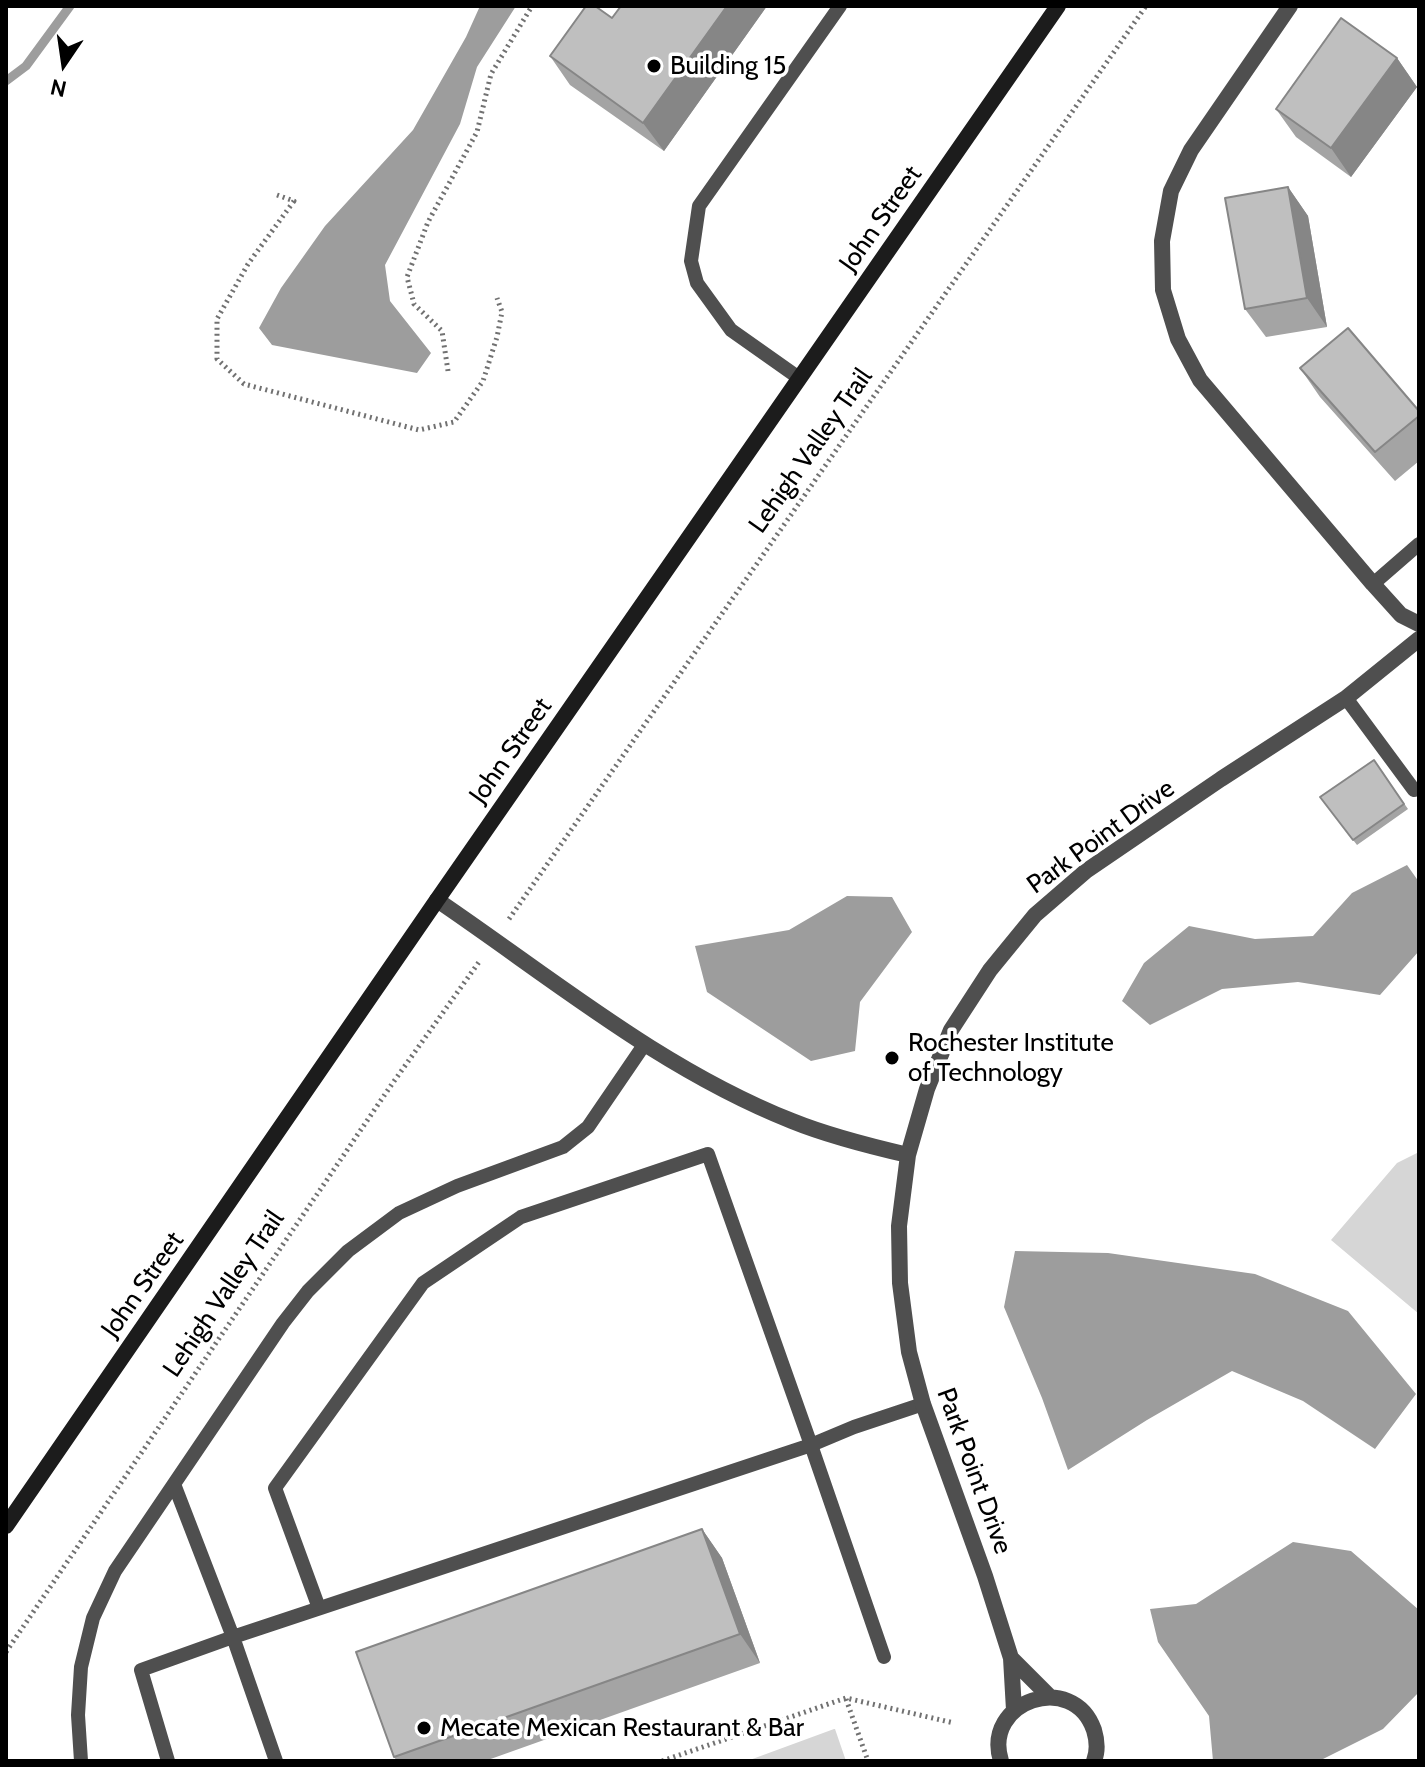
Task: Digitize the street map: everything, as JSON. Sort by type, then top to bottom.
[{"type":"street","name":"John Street","points":[[6,1526],[1058,6]]},
{"type":"street","points":[[1290,6],[1191,150],[1171,191],[1162,241],[1163,290],[1178,339],[1200,380],[1373,584],[1401,615],[1419,624]]},
{"type":"street","name":"Park Point Drive","points":[[1001,1761],[999,1739],[1004,1723],[1014,1710],[1011,1658],[923,1404],[909,1352],[900,1283],[899,1226],[908,1155],[927,1089],[951,1030],[990,970],[1035,915],[1086,871],[1346,698],[1419,639]]},
{"type":"street","points":[[437,900],[644,1045],[733,1095],[792,1122],[849,1141],[908,1155]]},
{"type":"street","name":"Park Point Drive","points":[[1011,1658],[1050,1697],[1066,1700],[1080,1709],[1091,1722],[1097,1738],[1094,1761]]},
{"type":"street","points":[[1014,1710],[1025,1702],[1050,1697]]},
{"type":"lane","points":[[799,378],[731,330],[697,283],[691,261],[699,206],[840,6]]},
{"type":"lane","points":[[1373,584],[1419,544]]},
{"type":"lane","points":[[1346,698],[1414,790]]},
{"type":"lane","points":[[81,1761],[78,1715],[81,1667],[93,1618],[115,1571],[283,1323],[308,1291],[348,1251],[399,1213],[457,1186],[563,1147],[588,1127],[644,1045]]},
{"type":"lane","points":[[319,1608],[275,1488],[423,1283],[521,1217],[708,1154],[884,1657]]},
{"type":"lane","points":[[168,1761],[141,1670],[811,1445],[923,1404]]},
{"type":"lane","points":[[174,1484],[233,1637],[276,1761]]},
{"type":"path","points":[[448,371],[442,331],[414,304],[407,277],[428,222],[477,132],[491,74],[532,6]]},
{"type":"path","name":"Lehigh Valley Trail","points":[[509,919],[1146,6]]},
{"type":"path","points":[[277,195],[294,201],[248,264],[217,319],[217,359],[244,384],[419,430],[454,422],[483,381],[502,312],[497,298]]},
{"type":"path","name":"Lehigh Valley Trail","points":[[6,1652],[392,1084],[479,962]]},
{"type":"path","points":[[662,1761],[846,1698],[954,1723]]},
{"type":"path","points":[[846,1698],[868,1761]]},
{"type":"shaded area","points":[[480,6],[516,6],[477,67],[460,124],[385,265],[390,301],[431,353],[417,373],[272,345],[259,328],[281,288],[325,226],[413,130],[466,37]]},
{"type":"shaded area","points":[[1407,865],[1419,882],[1419,951],[1380,995],[1298,982],[1222,989],[1150,1025],[1122,1001],[1144,963],[1189,926],[1255,939],[1313,936],[1352,893]]},
{"type":"shaded area","points":[[847,896],[892,897],[912,932],[860,1002],[855,1051],[811,1061],[707,992],[695,946],[789,930]]},
{"type":"shaded area","points":[[1419,1152],[1419,1314],[1331,1240],[1397,1163]]},
{"type":"shaded area","points":[[1015,1251],[1108,1253],[1255,1274],[1348,1311],[1416,1394],[1375,1449],[1303,1401],[1232,1371],[1068,1470],[1004,1307]]},
{"type":"shaded area","points":[[1293,1542],[1351,1551],[1419,1610],[1419,1692],[1383,1729],[1319,1761],[1213,1761],[1209,1716],[1158,1642],[1150,1609],[1196,1604]]},
{"type":"shaded area","points":[[834,1729],[846,1761],[747,1761]]},
{"type":"building","points":[[586,6],[595,6],[612,18],[621,6],[727,6],[643,123],[550,56]]},
{"type":"building","points":[[1341,18],[1397,58],[1331,148],[1276,109]]},
{"type":"building","points":[[1288,187],[1307,298],[1245,309],[1225,198]]},
{"type":"building","points":[[1348,328],[1419,411],[1419,416],[1375,452],[1300,368]]},
{"type":"building","points":[[1374,760],[1404,804],[1353,840],[1320,797]]},
{"type":"building","points":[[702,1529],[740,1634],[394,1757],[356,1652]]},
{"type":"waterway","points":[[6,81],[26,66],[70,6]]},
{"type":"place","name":"Building 15","points":[[654,66]]},
{"type":"place","name":"Rochester Institute of Technology","points":[[892,1058]]},
{"type":"place","name":"Mecate Mexican Restaurant & Bar","points":[[424,1728]]}]
